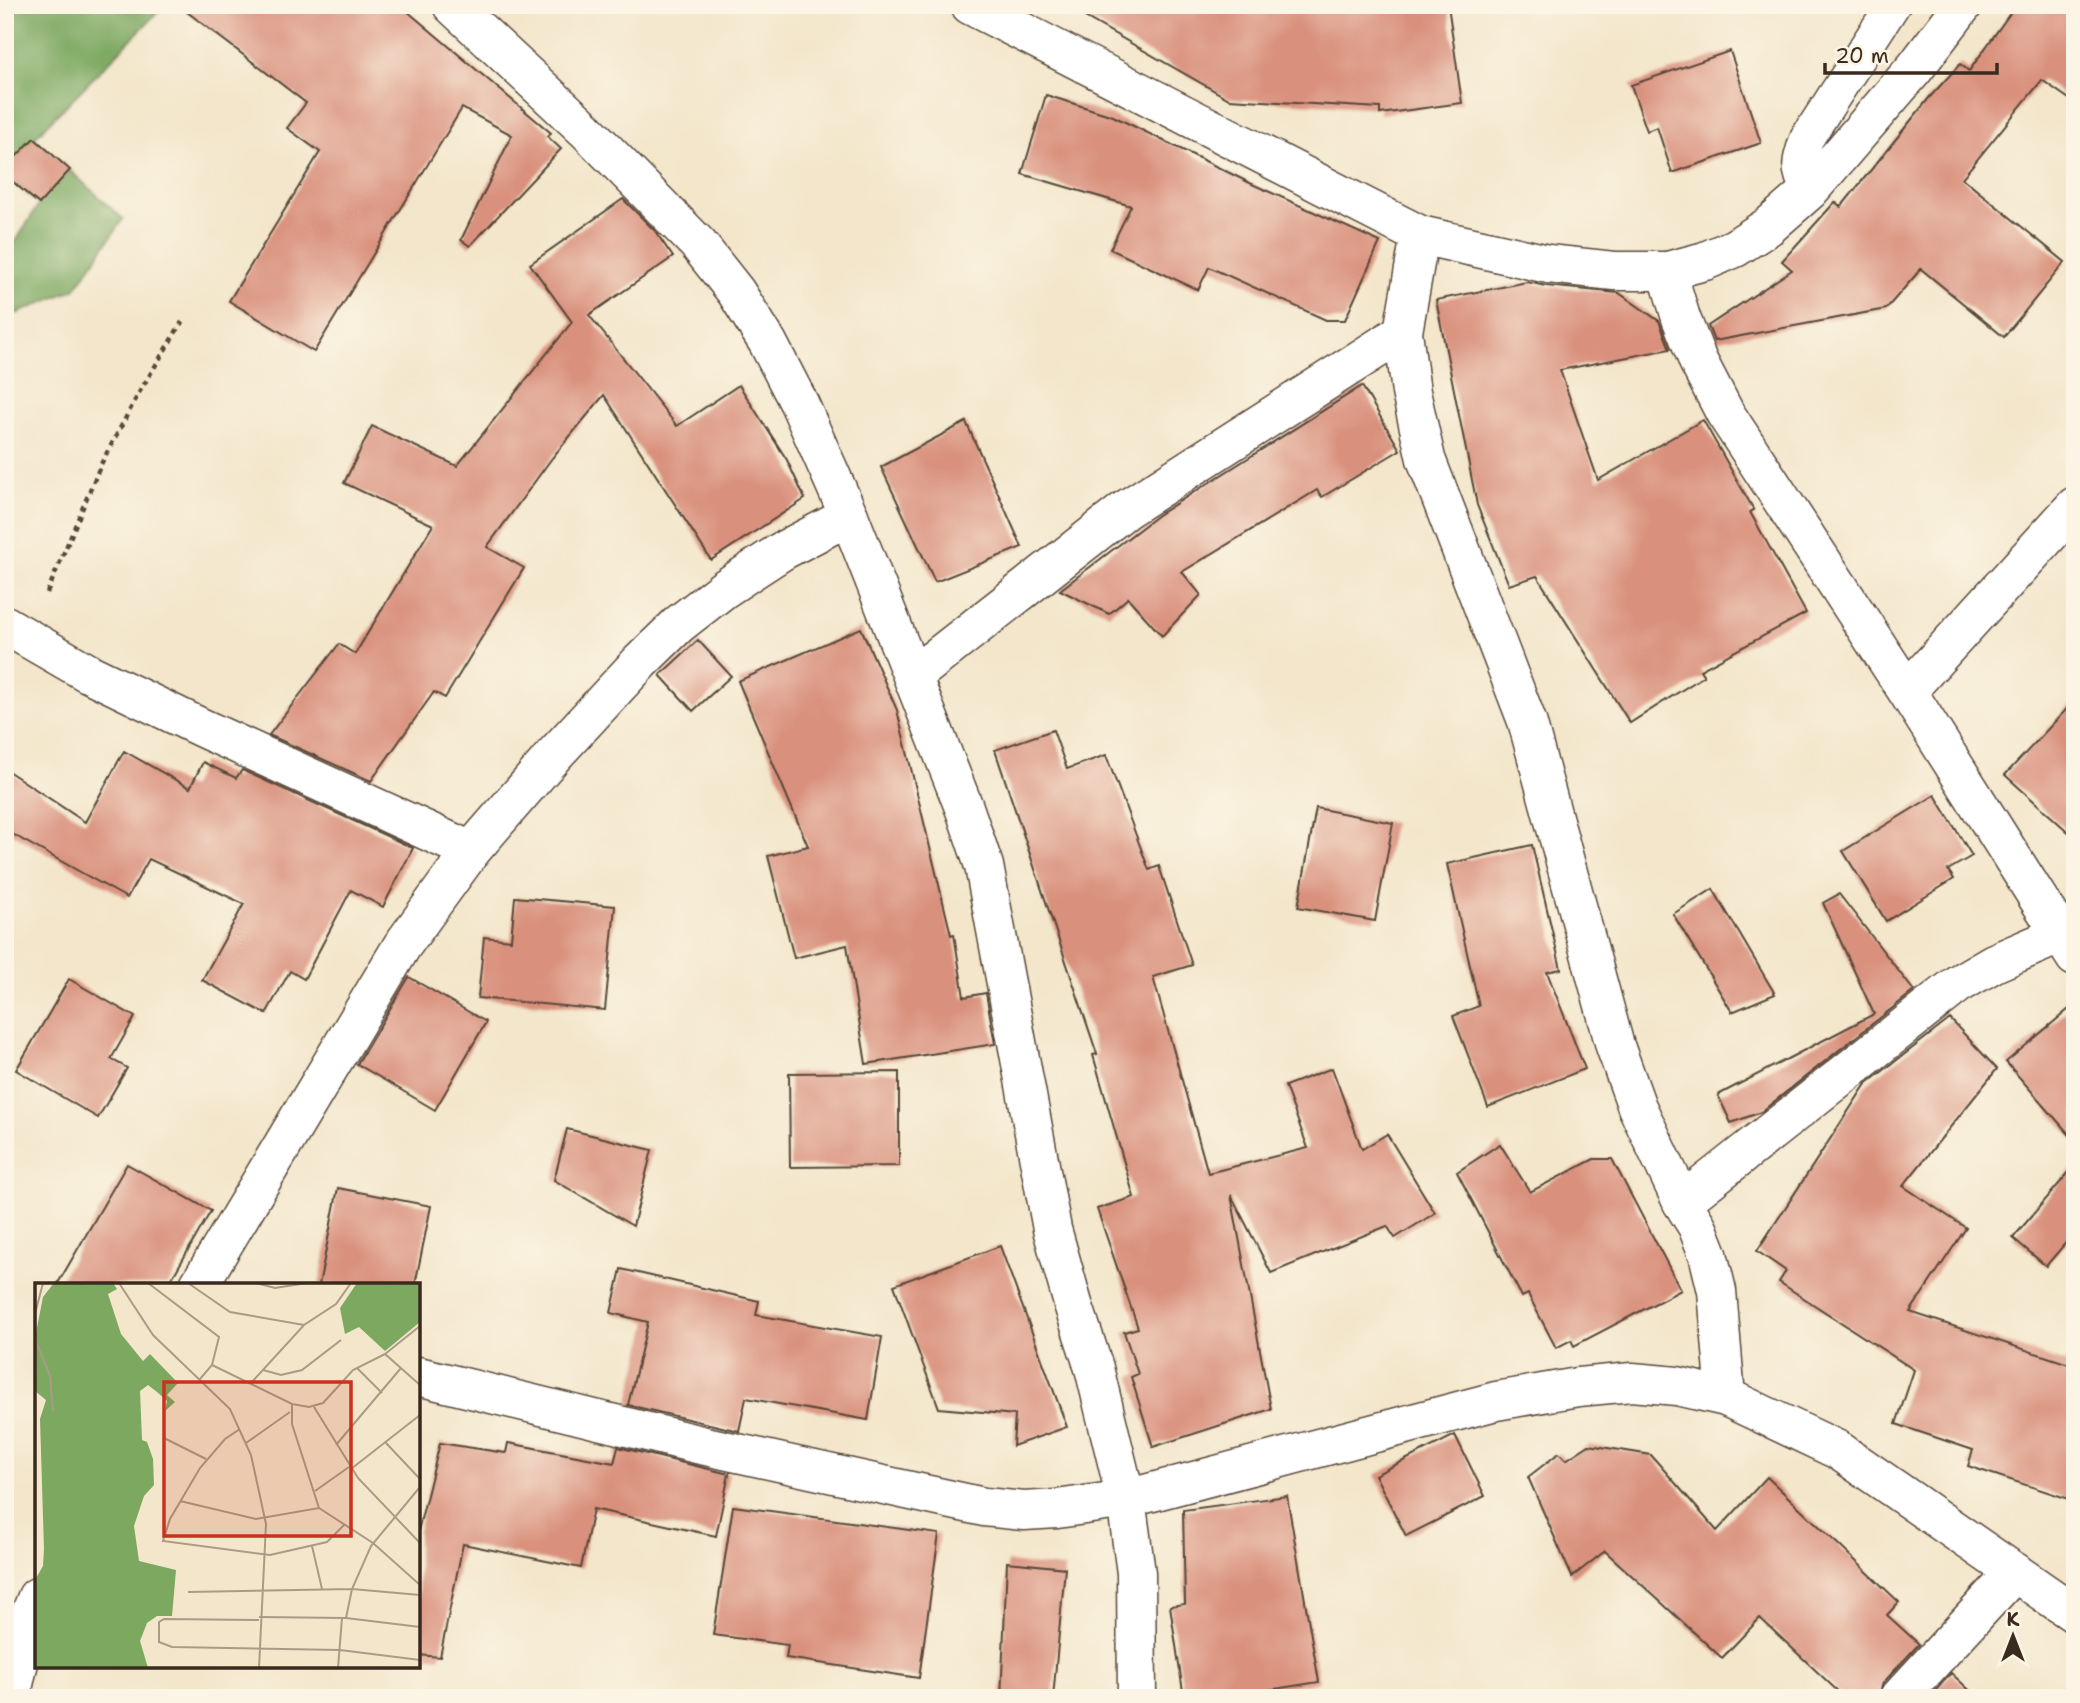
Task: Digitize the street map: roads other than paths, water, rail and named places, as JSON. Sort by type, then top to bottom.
[{"type":"street","points":[[452,5],[585,129],[698,244],[736,292],[768,343],[849,516],[965,810],[984,866],[1052,1228],[1094,1368],[1126,1499],[1136,1573],[1137,1698]]},
{"type":"street","points":[[970,5],[1420,235],[1548,264],[1614,271],[1667,271],[1705,261],[1735,248],[1769,226],[1809,191],[1915,68],[1964,5]]},
{"type":"street","points":[[1420,235],[1403,332],[1411,392],[1426,459],[1527,721],[1615,1046],[1637,1107],[1682,1202],[1697,1226],[1708,1254],[1717,1291],[1726,1397]]},
{"type":"street","points":[[1667,271],[1694,350],[1725,413],[1906,691],[2067,946],[1994,963],[1958,984],[1682,1202]]},
{"type":"street","points":[[913,676],[1125,510],[1403,332]]},
{"type":"street","points":[[1906,691],[2075,506]]},
{"type":"street","points":[[200,1283],[402,946],[471,851],[563,746],[679,624],[724,589],[782,551],[849,516]]},
{"type":"street","points":[[17,632],[89,673],[202,728],[471,851]]},
{"type":"street","points":[[420,1376],[701,1445],[984,1507],[1024,1511],[1126,1499],[1496,1401],[1578,1387],[1632,1382],[1677,1386],[1726,1397],[1838,1450],[2075,1614]]},
{"type":"street","points":[[1899,1698],[2015,1572]]},
{"type":"street","points":[[10,1698],[35,1602]]},
{"type":"lane","points":[[1809,191],[1800,176],[1800,157],[1807,138],[1893,5]]}]
